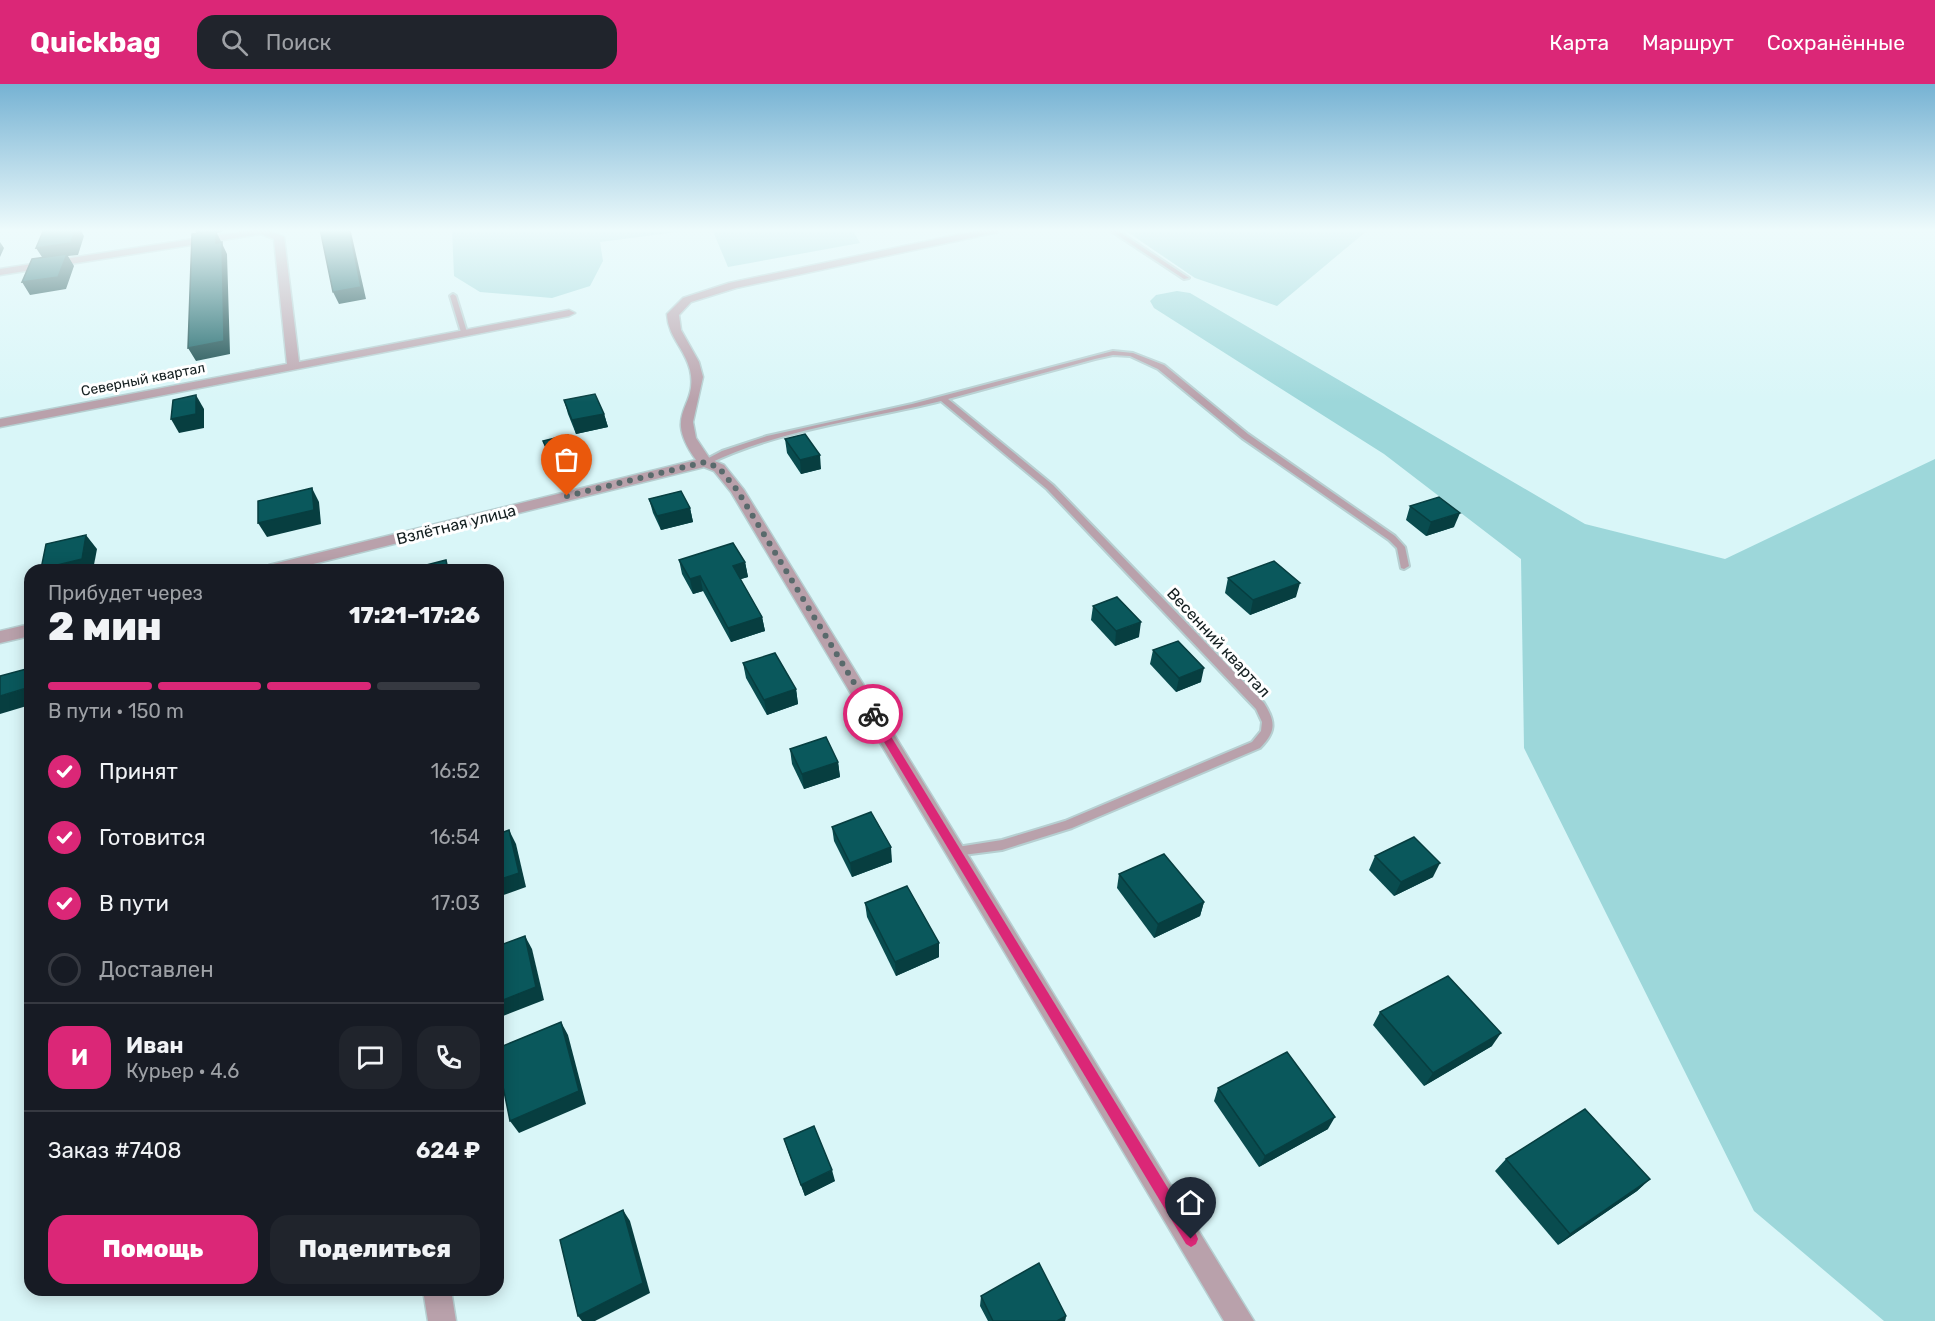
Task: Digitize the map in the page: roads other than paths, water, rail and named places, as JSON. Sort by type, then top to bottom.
[{"type":"street","points":[[284,287],[293,365]]},
{"type":"street","points":[[729,287],[687,300],[672,314],[672,327],[696,368],[698,386],[687,428],[692,442],[705,462],[719,468],[737,490],[1240,1321]]},
{"type":"street","name":"Северный квартал","points":[[0,423],[569,313]]},
{"type":"street","name":"Взлётная улица","points":[[293,564],[705,462]]},
{"type":"street","points":[[336,553],[338,564]]},
{"type":"street","points":[[0,637],[24,631]]},
{"type":"street","points":[[438,1296],[442,1321]]},
{"type":"lane","points":[[453,296],[464,333]]},
{"type":"lane","points":[[705,462],[757,442],[942,398],[1103,355],[1131,354],[1144,358],[1167,372],[1245,436],[1392,538],[1401,547],[1404,566]]},
{"type":"lane","name":"Весенний квартал","points":[[942,398],[1050,487],[1260,706],[1268,718],[1269,729],[1265,738],[1256,745],[1068,825],[1002,844],[955,851]]}]
